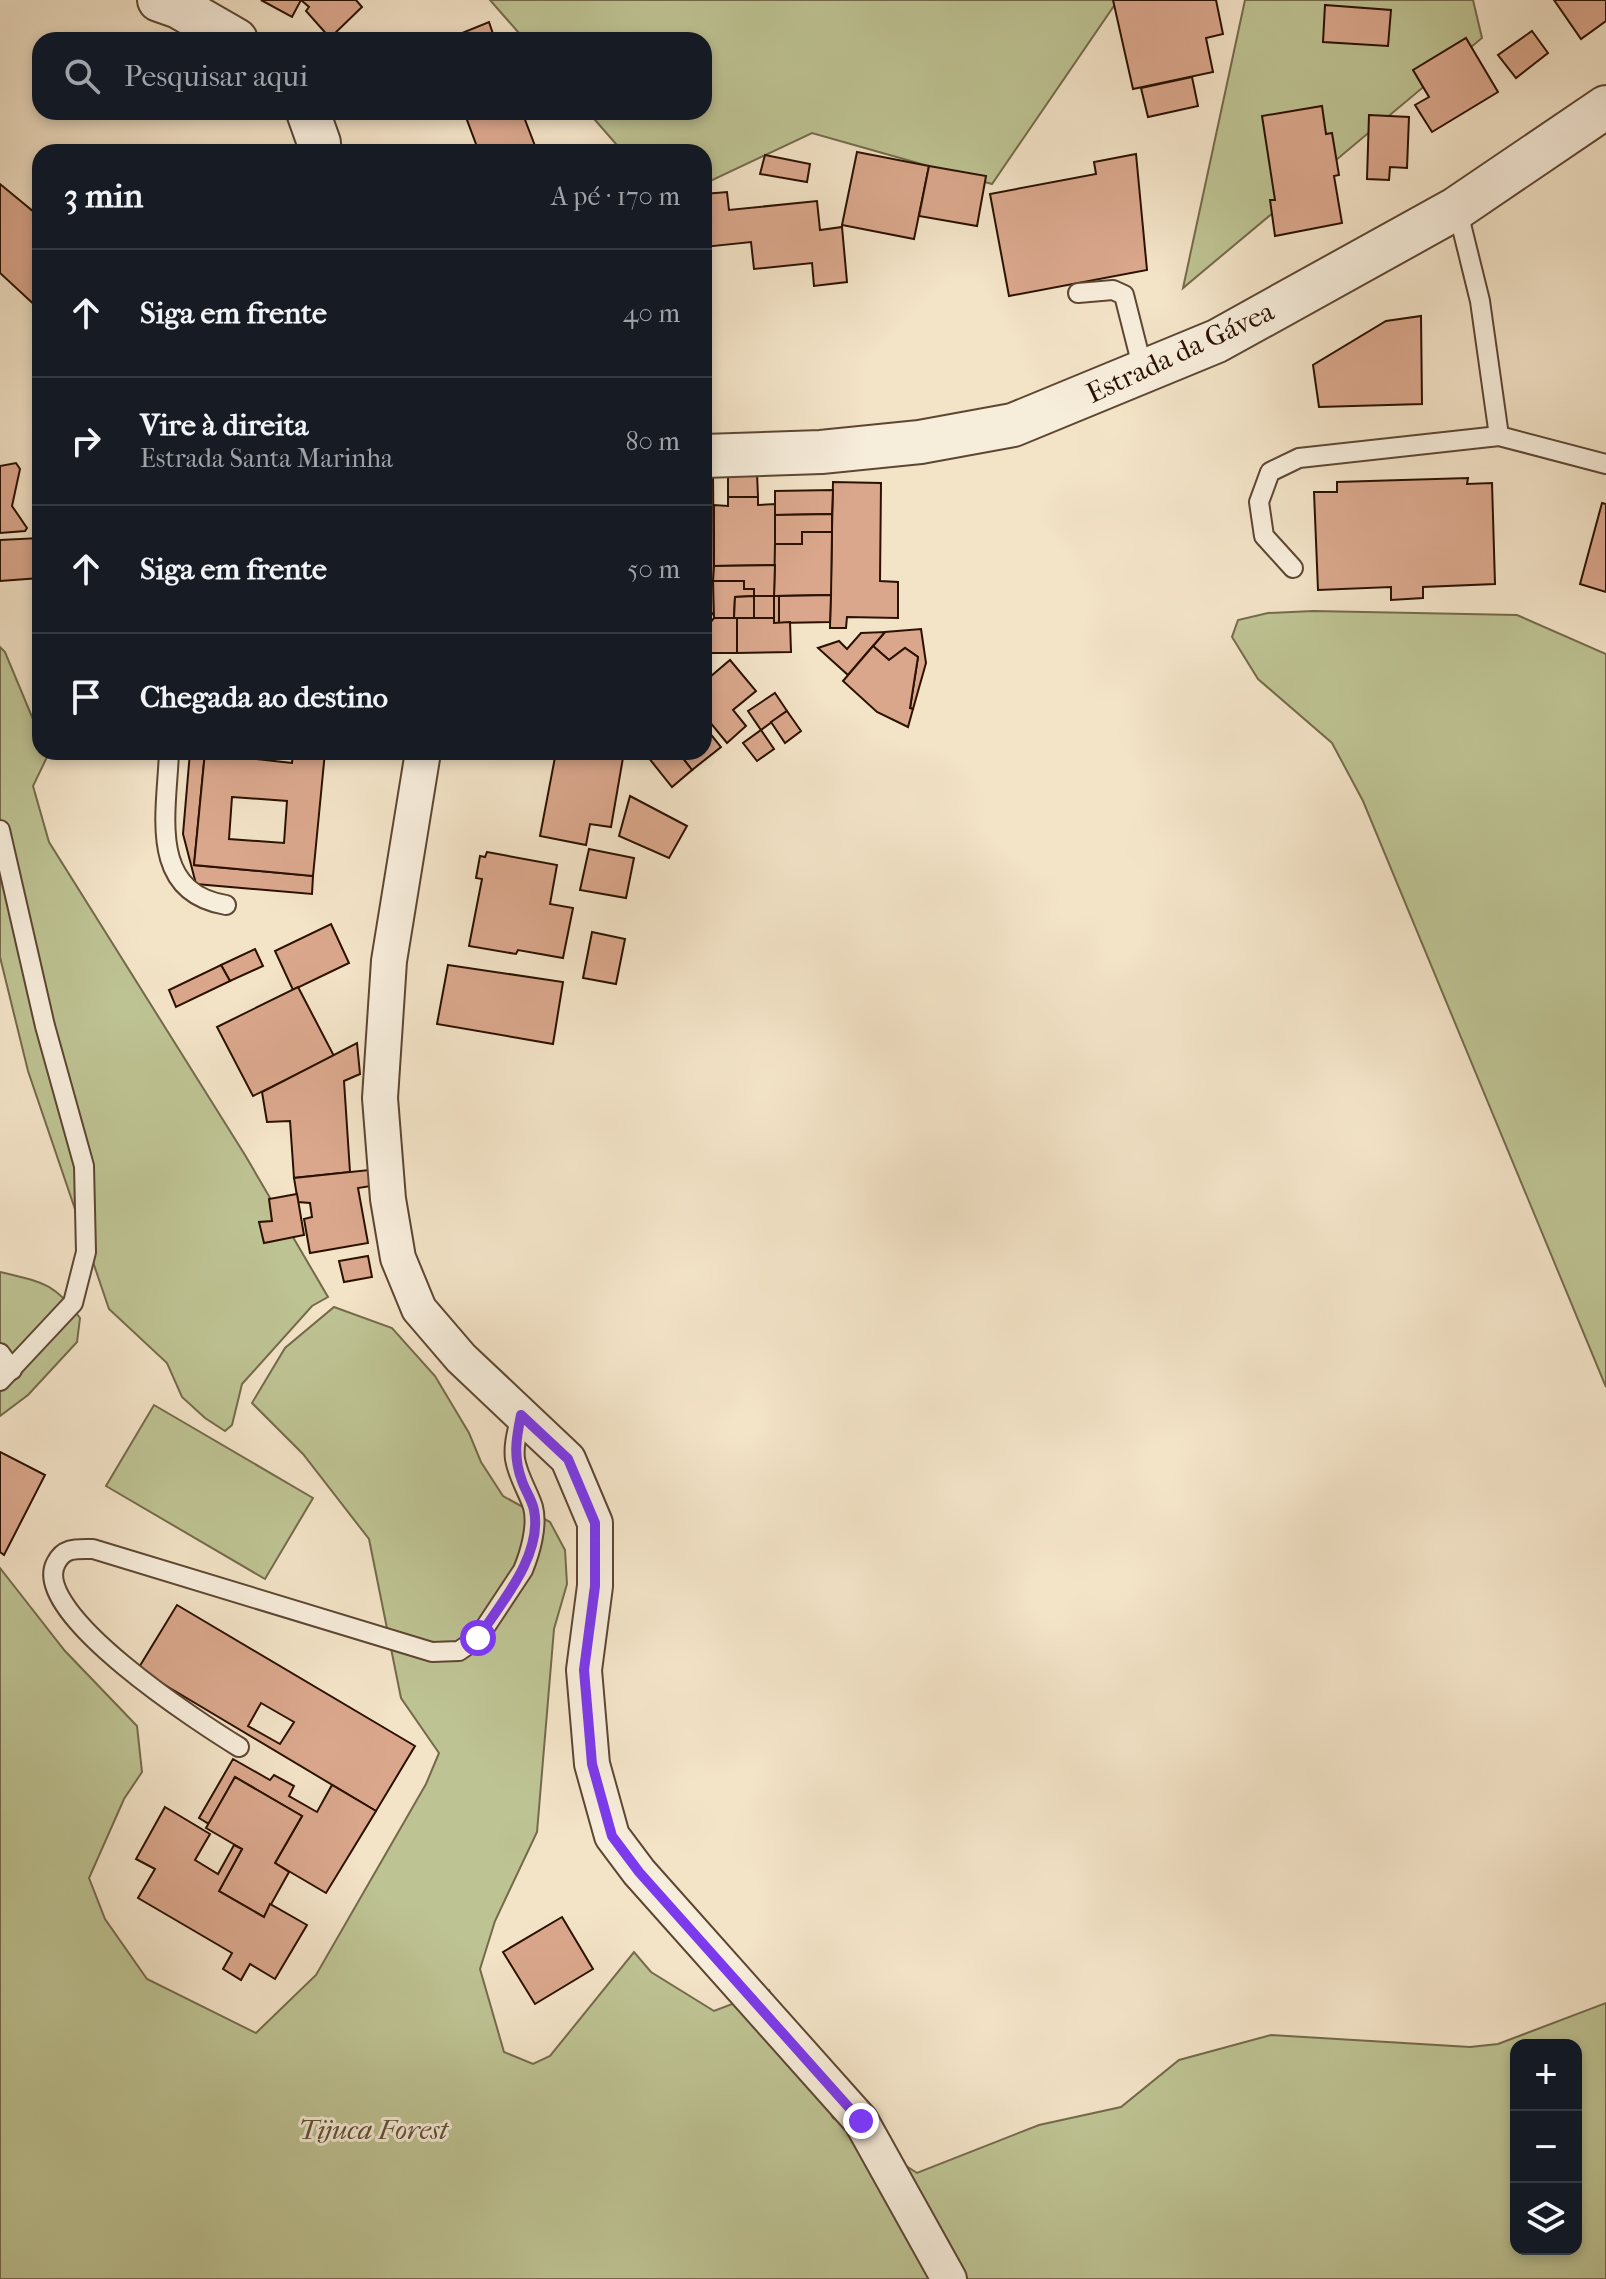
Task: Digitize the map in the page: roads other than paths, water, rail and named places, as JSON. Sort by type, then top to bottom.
[{"type":"street","points":[[159,0],[179,7],[222,32]]},
{"type":"street","points":[[311,120],[319,144]]},
{"type":"street","name":"Estrada da Gávea","points":[[712,456],[867,448],[1013,425],[1217,341],[1457,208],[1601,120]]},
{"type":"street","points":[[422,760],[388,976],[380,1098],[388,1199],[398,1258],[419,1309],[461,1358],[568,1459],[595,1523],[595,1586],[584,1670],[592,1764],[612,1836],[639,1872],[861,2121],[949,2279]]},
{"type":"lane","points":[[1457,208],[1480,301],[1499,436]]},
{"type":"lane","points":[[1078,293],[1113,290],[1124,295],[1143,370]]},
{"type":"lane","points":[[1293,568],[1264,536],[1259,502],[1270,472],[1299,458],[1499,436],[1606,464]]},
{"type":"lane","points":[[169,760],[169,861],[180,884],[208,902],[226,905]]},
{"type":"lane","points":[[0,830],[45,1026],[84,1166],[86,1252],[73,1303],[6,1376]]},
{"type":"lane","points":[[0,1353],[6,1376]]},
{"type":"lane","points":[[239,1747],[168,1701],[123,1666],[80,1625],[54,1581],[53,1568],[59,1556],[69,1549],[93,1549],[432,1652],[459,1651],[478,1638],[528,1558],[534,1509],[515,1459],[521,1415]]},
{"type":"park label","name":"Tijuca Forest","points":[[373,2129]]}]
